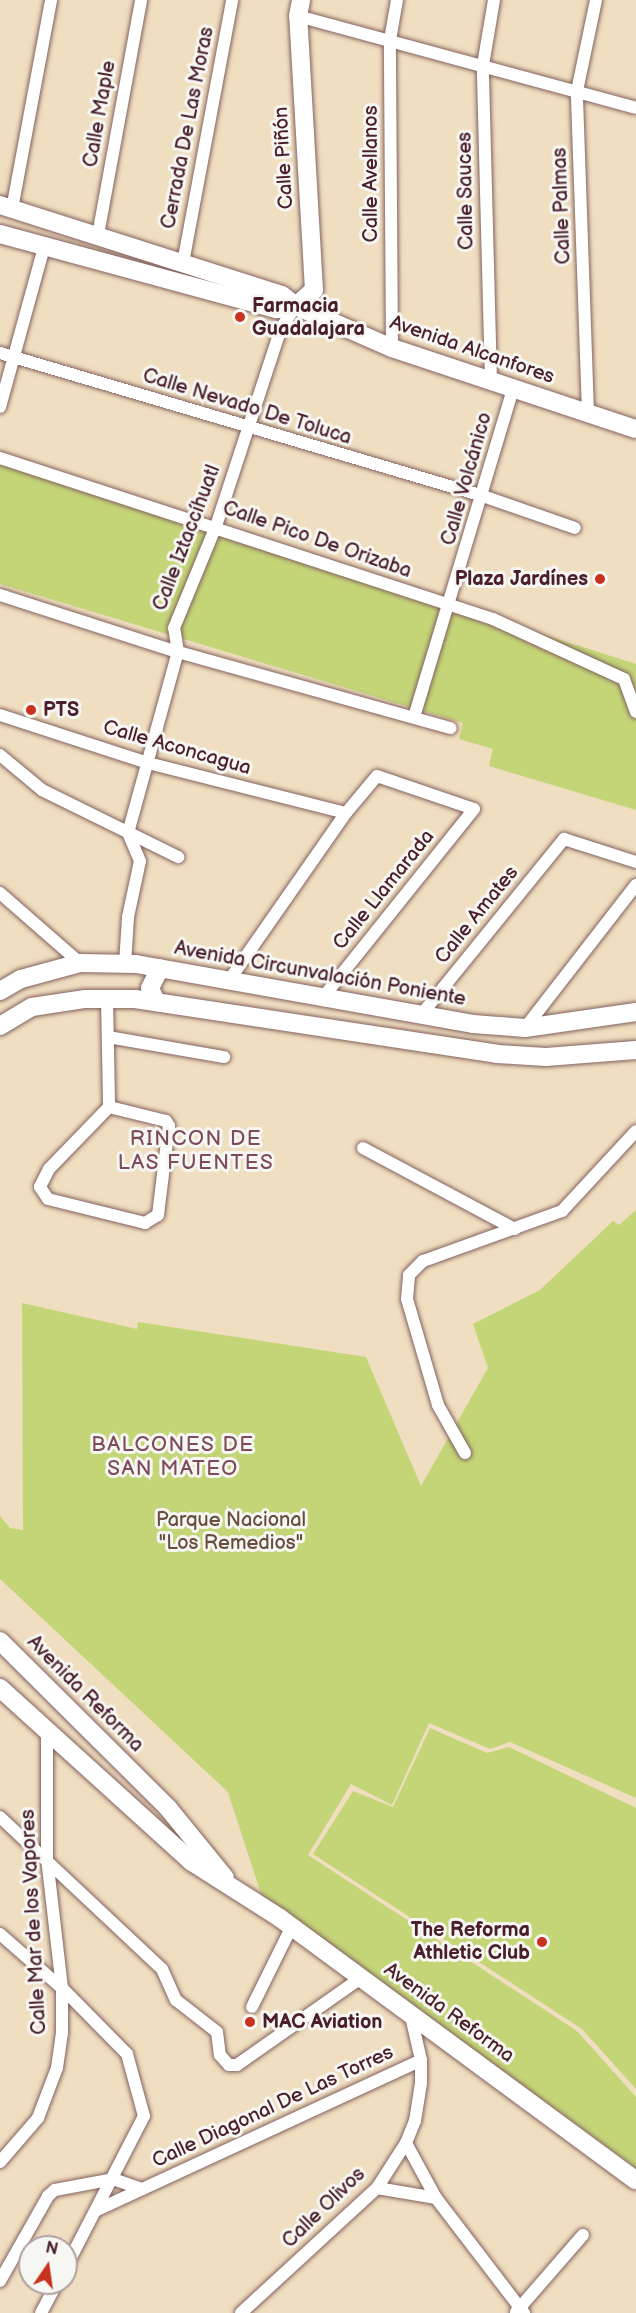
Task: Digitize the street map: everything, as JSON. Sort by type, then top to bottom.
[{"type":"main road","name":"Calle Piñón","points":[[296,306],[314,290],[300,8]]},
{"type":"main road","name":"Avenida Alcanfores","points":[[6,207],[282,295],[296,306],[392,348],[636,429]]},
{"type":"main road","name":"Avenida Alcanfores","points":[[0,234],[277,309],[296,306]]},
{"type":"main road","name":"Avenida Circunvalación Poniente","points":[[0,991],[21,979],[80,963],[131,964],[230,979],[421,1015],[525,1028],[636,1012]]},
{"type":"main road","points":[[131,964],[141,982],[135,999]]},
{"type":"main road","points":[[156,1002],[150,988],[160,968]]},
{"type":"main road","points":[[0,1025],[32,1007],[107,998],[135,999],[497,1054],[546,1057],[636,1050]]},
{"type":"main road","name":"Avenida Reforma","points":[[2,1645],[168,1808],[206,1850],[231,1887]]},
{"type":"main road","name":"Avenida Reforma","points":[[0,1688],[47,1734],[192,1862],[292,1926],[636,2181]]},
{"type":"street","points":[[6,207],[51,0]]},
{"type":"street","name":"Calle Maple","points":[[98,235],[141,0]]},
{"type":"street","name":"Cerrada De Las Moras","points":[[183,262],[232,0]]},
{"type":"street","name":"Calle Avellanos","points":[[392,348],[390,40],[397,0]]},
{"type":"street","name":"Calle Sauces","points":[[491,381],[483,65],[494,0]]},
{"type":"street","name":"Calle Palmas","points":[[588,413],[578,91],[597,0]]},
{"type":"street","points":[[300,8],[390,40],[636,108]]},
{"type":"street","points":[[0,407],[44,247]]},
{"type":"street","name":"Calle Iztaccíhuatl","points":[[128,832],[178,652],[174,628],[216,526],[281,328],[296,306]]},
{"type":"street","name":"Calle Nevado De Toluca","points":[[0,353],[483,496],[575,528]]},
{"type":"street","name":"Calle Volcánico","points":[[414,717],[450,606],[513,389]]},
{"type":"street","name":"Calle Pico De Orizaba","points":[[0,458],[216,526],[493,619],[624,679],[636,712]]},
{"type":"street","points":[[0,595],[178,652],[451,728]]},
{"type":"street","name":"Calle Aconcagua","points":[[0,715],[148,762],[346,813]]},
{"type":"street","points":[[0,755],[42,790],[178,857]]},
{"type":"street","name":"Calle Llamarada","points":[[324,996],[474,809],[377,776],[346,813]]},
{"type":"street","points":[[230,979],[346,813]]},
{"type":"street","points":[[128,832],[140,861],[128,917],[131,964]]},
{"type":"street","name":"Calle Amates","points":[[421,1015],[564,838],[636,862]]},
{"type":"street","points":[[525,1028],[636,885]]},
{"type":"street","points":[[0,893],[80,963]]},
{"type":"street","points":[[107,998],[109,1107],[49,1169],[40,1187],[48,1199],[145,1223],[158,1215],[169,1126],[166,1121],[109,1107]]},
{"type":"street","points":[[108,1037],[224,1057]]},
{"type":"street","points":[[465,1453],[438,1405],[407,1299],[409,1275],[423,1262],[562,1210],[636,1131]]},
{"type":"street","points":[[363,1148],[515,1229]]},
{"type":"street","name":"Calle Mar de los Vapores","points":[[0,2162],[25,2137],[49,2094],[62,2034],[62,1988],[47,1859],[47,1734]]},
{"type":"street","points":[[0,1817],[162,1969],[184,2009],[217,2032],[223,2061],[237,2065],[362,1977]]},
{"type":"street","points":[[252,2007],[292,1926]]},
{"type":"street","points":[[0,1934],[62,1988],[127,2054],[144,2116],[78,2245]]},
{"type":"street","name":"Calle Olivos","points":[[241,2313],[377,2188],[406,2143],[419,2099],[421,2060],[410,2012]]},
{"type":"street","name":"Calle Diagonal De Las Torres","points":[[97,2210],[421,2060]]},
{"type":"street","points":[[406,2143],[436,2198],[519,2311],[583,2235]]},
{"type":"street","points":[[0,2281],[48,2196],[55,2190],[113,2179]]},
{"type":"street","name":"Calle Diagonal De Las Torres","points":[[113,2179],[142,2189]]},
{"type":"street","points":[[377,2188],[436,2198]]},
{"type":"street","points":[[41,2313],[51,2295]]},
{"type":"green space","points":[[0,462],[636,664],[636,810],[489,766],[493,749],[459,739],[463,723],[0,584]]},
{"type":"green space","name":"Parque Nacional \"Los Remedios\"","points":[[636,1210],[636,1798],[510,1742],[490,1749],[429,1723],[392,1805],[351,1784],[308,1855],[577,2031],[636,2097],[636,2168],[262,1897],[228,1792],[0,1579],[0,1516],[10,1528],[23,1530],[22,1303],[137,1329],[138,1322],[366,1357],[421,1486],[488,1368],[473,1324],[540,1290],[613,1221],[619,1225]]},
{"type":"green space","name":"The Reforma Athletic Club","points":[[430,1728],[487,1753],[509,1747],[636,1808],[636,2089],[582,2029],[313,1854],[353,1791],[393,1807]]},
{"type":"place","name":"Farmacia Guadalajara","points":[[240,317]]},
{"type":"place","name":"Plaza Jardínes","points":[[600,579]]},
{"type":"place","name":"PTS","points":[[31,710]]},
{"type":"place","name":"The Reforma Athletic Club","points":[[542,1942]]},
{"type":"place","name":"MAC Aviation","points":[[250,2022]]},
{"type":"district","name":"RINCON DE LAS FUENTES","points":[[196,1151]]},
{"type":"district","name":"BALCONES DE SAN MATEO","points":[[173,1457]]}]
